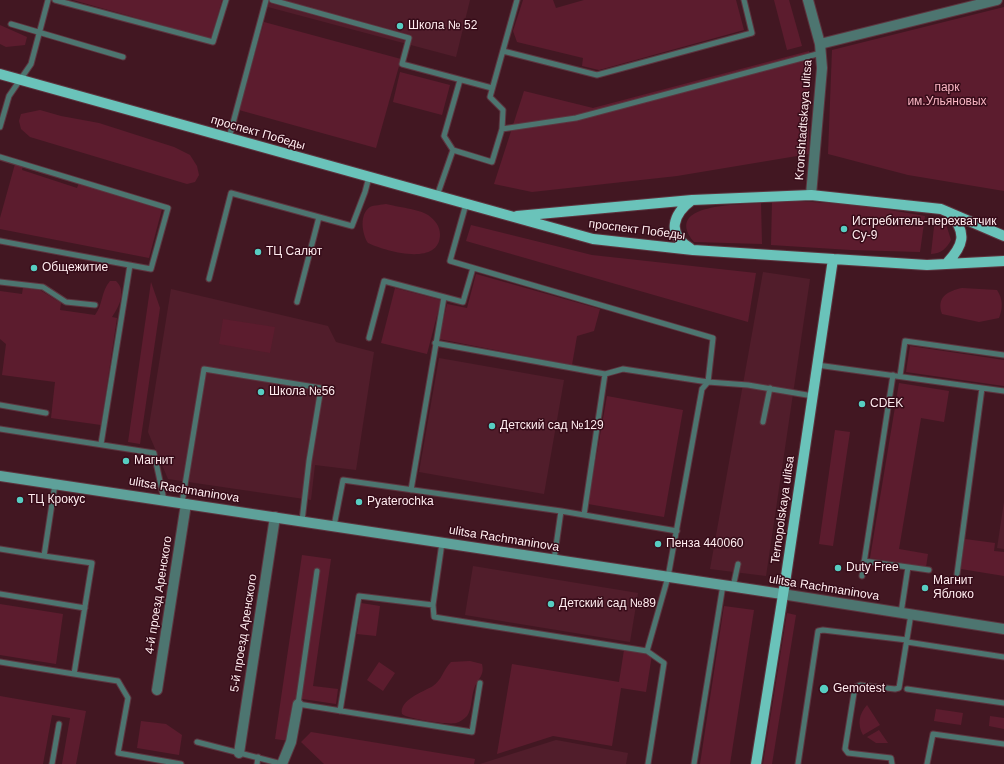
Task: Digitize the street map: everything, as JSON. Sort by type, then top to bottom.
[{"type":"main road","name":"проспект Победы","points":[[0,74],[509,217],[593,239],[693,250],[927,265],[948,263]]},
{"type":"main road","name":"проспект Победы","points":[[509,217],[692,200],[812,195],[935,208],[949,213]]},
{"type":"main road","points":[[692,200],[682,208],[676,216],[675,229],[680,242],[693,250]]},
{"type":"main road","points":[[949,213],[1004,236]]},
{"type":"main road","points":[[948,263],[958,251],[962,239],[958,222],[949,213]]},
{"type":"main road","name":"Ternopolskaya ulitsa","points":[[756,764],[786,576],[833,259]]},
{"type":"main road","points":[[948,263],[1004,261]]},
{"type":"main road","name":"ulitsa Rachmaninova","points":[[0,476],[782,594]]},
{"type":"street","name":"Kronshtadtskaya ulitsa","points":[[808,0],[820,49],[822,68],[812,195]]},
{"type":"street","points":[[820,49],[996,0]]},
{"type":"street","name":"4-й проезд Аренского","points":[[157,690],[184,503]]},
{"type":"street","name":"5-й проезд Аренского","points":[[239,753],[275,517]]},
{"type":"street","name":"ulitsa Rachmaninova","points":[[782,594],[1004,629]]},
{"type":"street","points":[[282,764],[291,742],[298,704]]},
{"type":"lane","points":[[0,127],[9,96],[31,64],[48,0]]},
{"type":"lane","points":[[55,0],[214,42],[226,0]]},
{"type":"lane","points":[[229,138],[266,0]]},
{"type":"lane","points":[[272,0],[409,38],[402,64],[492,88]]},
{"type":"lane","points":[[460,80],[444,136],[453,150],[492,162],[502,129],[503,110],[490,97],[517,0]]},
{"type":"lane","points":[[503,51],[597,75],[752,33],[744,0]]},
{"type":"lane","points":[[11,24],[123,57]]},
{"type":"lane","points":[[502,129],[576,118],[820,49]]},
{"type":"lane","points":[[437,196],[453,150]]},
{"type":"lane","points":[[0,157],[168,208],[151,269],[0,241]]},
{"type":"lane","points":[[209,279],[231,193],[352,226],[369,177]]},
{"type":"lane","points":[[466,204],[450,261],[713,338],[708,382],[702,389],[668,577],[647,651]]},
{"type":"lane","points":[[297,302],[319,217]]},
{"type":"lane","points":[[101,444],[130,265]]},
{"type":"lane","points":[[369,338],[384,281],[462,302],[473,268]]},
{"type":"lane","points":[[0,282],[43,287],[66,302],[95,305]]},
{"type":"lane","points":[[411,490],[444,297]]},
{"type":"lane","points":[[900,376],[905,341],[1004,355]]},
{"type":"lane","points":[[435,343],[605,374],[623,369],[708,382],[770,388],[813,396]]},
{"type":"lane","points":[[817,364],[1004,391]]},
{"type":"lane","points":[[184,503],[204,369],[321,388],[309,461],[302,521]]},
{"type":"lane","points":[[584,516],[605,374]]},
{"type":"lane","points":[[862,576],[893,375]]},
{"type":"lane","points":[[763,422],[770,388]]},
{"type":"lane","points":[[957,574],[982,388]]},
{"type":"lane","points":[[0,405],[46,413]]},
{"type":"lane","points":[[0,429],[154,453],[164,500]]},
{"type":"lane","points":[[334,526],[343,480],[561,511],[584,516],[677,530]]},
{"type":"lane","points":[[44,556],[54,484]]},
{"type":"lane","points":[[554,560],[561,511]]},
{"type":"lane","points":[[442,543],[433,605],[434,617],[647,651],[664,663],[648,764]]},
{"type":"lane","points":[[0,549],[92,563],[74,674]]},
{"type":"lane","points":[[864,561],[929,570]]},
{"type":"lane","points":[[694,764],[728,586],[738,564]]},
{"type":"lane","points":[[901,613],[908,567]]},
{"type":"lane","points":[[317,571],[298,704],[472,732],[480,683]]},
{"type":"lane","points":[[0,594],[85,608]]},
{"type":"lane","points":[[340,711],[359,596],[433,605]]},
{"type":"lane","points":[[892,764],[891,758],[848,753],[845,749],[855,687],[860,685],[895,689],[899,688],[911,614]]},
{"type":"lane","points":[[798,764],[818,631],[823,630],[907,641],[1004,657]]},
{"type":"lane","points":[[0,662],[118,681],[128,698],[118,753],[181,764]]},
{"type":"lane","points":[[907,689],[1004,703]]},
{"type":"lane","points":[[52,764],[59,724]]},
{"type":"lane","points":[[927,764],[932,734],[1004,744]]},
{"type":"lane","points":[[197,742],[282,764]]},
{"type":"lane","points":[[256,764],[258,758]]},
{"type":"shaded area","name":"Школа № 52","points":[[269,0],[470,0],[456,57],[268,7]]},
{"type":"shaded area","points":[[763,272],[810,279],[766,576],[710,569]]},
{"type":"shaded area","name":"Школа №56","points":[[171,289],[328,326],[336,342],[374,352],[356,470],[315,465],[311,500],[168,479],[148,432]]},
{"type":"shaded area","name":"Детский сад №129","points":[[439,358],[564,380],[544,494],[419,472]]},
{"type":"shaded area","points":[[1004,502],[1004,549],[997,548]]},
{"type":"shaded area","name":"Детский сад №89","points":[[473,566],[638,593],[630,642],[465,615]]},
{"type":"shaded area","points":[[556,740],[628,753],[626,764],[480,764]]},
{"type":"green space","points":[[73,0],[222,0],[211,39]]},
{"type":"green space","points":[[523,0],[553,0],[556,8],[584,0],[736,0],[744,30],[599,70],[582,66],[583,58],[517,42],[513,31]]},
{"type":"green space","points":[[774,0],[789,0],[802,46],[787,50]]},
{"type":"green space","name":"парк им.Ульяновых","points":[[1004,7],[1004,191],[908,175],[828,154],[832,50]]},
{"type":"green space","points":[[264,22],[401,59],[376,148],[239,110]]},
{"type":"green space","points":[[0,25],[27,37],[25,45],[6,47],[0,44]]},
{"type":"green space","points":[[809,51],[809,154],[677,176],[532,192],[494,184],[524,91],[593,108]]},
{"type":"green space","points":[[400,72],[450,85],[442,115],[393,102]]},
{"type":"green space","points":[[40,110],[61,116],[99,123],[174,147],[190,155],[197,166],[199,175],[195,182],[187,184],[30,137],[21,129],[19,121],[21,114]]},
{"type":"green space","points":[[15,164],[23,165],[22,170],[77,188],[79,183],[162,209],[149,258],[0,229],[0,218]]},
{"type":"green space","points":[[796,201],[860,205],[925,216],[920,252],[851,250],[771,245],[772,202]]},
{"type":"green space","points":[[761,203],[762,244],[694,242],[687,229],[688,220],[696,213],[722,206]]},
{"type":"green space","points":[[386,204],[419,211],[431,217],[439,229],[440,235],[437,245],[431,251],[421,254],[410,254],[386,250],[368,243],[363,230],[364,214],[370,207]]},
{"type":"green space","points":[[935,218],[946,224],[951,240],[943,250],[938,253],[931,254]]},
{"type":"green space","points":[[471,225],[592,255],[756,273],[748,322],[466,241]]},
{"type":"green space","points":[[476,274],[600,309],[594,331],[577,336],[572,365],[439,339],[447,304],[467,308]]},
{"type":"green space","points":[[110,281],[116,281],[119,285],[121,289],[121,299],[112,317],[117,318],[101,425],[51,418],[55,382],[2,375],[6,344],[0,339],[0,291],[22,294],[23,288],[40,290],[61,303],[60,310],[95,315],[98,311],[105,289]]},
{"type":"green space","points":[[151,282],[160,308],[140,444],[128,442]]},
{"type":"green space","points":[[395,288],[441,300],[427,354],[381,343]]},
{"type":"green space","points":[[962,288],[997,290],[1002,304],[999,318],[979,322],[942,314],[941,303],[944,296],[952,291]]},
{"type":"green space","points":[[223,319],[275,327],[270,353],[219,344]]},
{"type":"green space","points":[[910,346],[1004,360],[1004,386],[906,372]]},
{"type":"green space","points":[[899,383],[949,391],[944,422],[921,418],[899,549],[928,554],[926,567],[870,558]]},
{"type":"green space","points":[[607,396],[683,410],[664,517],[588,504]]},
{"type":"green space","points":[[835,430],[850,432],[833,546],[819,544]]},
{"type":"green space","points":[[965,539],[995,543],[994,551],[1004,552],[1004,576],[961,569]]},
{"type":"green space","points":[[302,555],[331,559],[313,686],[338,689],[336,704],[296,698],[289,741],[275,739]]},
{"type":"green space","points":[[361,603],[380,606],[376,636],[357,634]]},
{"type":"green space","points":[[0,604],[63,614],[56,664],[0,655]]},
{"type":"green space","points":[[724,606],[754,610],[730,764],[700,764]]},
{"type":"green space","points":[[787,613],[796,615],[772,764],[763,764]]},
{"type":"green space","points":[[624,650],[652,655],[646,692],[621,688],[612,746],[553,736],[497,754],[512,664],[619,682]]},
{"type":"green space","points":[[470,661],[482,664],[483,668],[482,675],[474,689],[471,707],[467,716],[456,723],[445,723],[420,720],[402,714],[404,705],[413,697],[436,684],[451,662]]},
{"type":"green space","points":[[379,662],[395,673],[383,691],[367,680]]},
{"type":"green space","points":[[0,696],[86,711],[76,764],[62,764],[70,718],[52,715],[43,764],[0,764]]},
{"type":"green space","points":[[867,705],[880,725],[863,735],[860,727],[860,719],[862,712]]},
{"type":"green space","points":[[936,709],[963,713],[961,725],[934,721]]},
{"type":"green space","points":[[990,716],[1004,718],[1004,729],[989,726]]},
{"type":"green space","points":[[141,721],[166,724],[182,735],[179,755],[137,748]]},
{"type":"green space","points":[[879,730],[888,743],[876,743],[867,737]]},
{"type":"green space","points":[[311,732],[475,759],[474,764],[324,764],[301,742]]},
{"type":"place","name":"Школа № 52","points":[[400,26]]},
{"type":"place","name":"Истребитель-перехватчик Су-9","points":[[844,229]]},
{"type":"place","name":"ТЦ Салют","points":[[258,252]]},
{"type":"place","name":"Общежитие","points":[[34,268]]},
{"type":"place","name":"Школа №56","points":[[261,392]]},
{"type":"place","name":"CDEK","points":[[862,404]]},
{"type":"place","name":"Детский сад №129","points":[[492,426]]},
{"type":"place","name":"Магнит","points":[[126,461]]},
{"type":"place","name":"ТЦ Крокус","points":[[20,500]]},
{"type":"place","name":"Pyaterochka","points":[[359,502]]},
{"type":"place","name":"Пенза 440060","points":[[658,544]]},
{"type":"place","name":"Duty Free","points":[[838,568]]},
{"type":"place","name":"Магнит Яблоко","points":[[925,588]]},
{"type":"place","name":"Детский сад №89","points":[[551,604]]},
{"type":"place","name":"Gemotest","points":[[824,689]]}]
